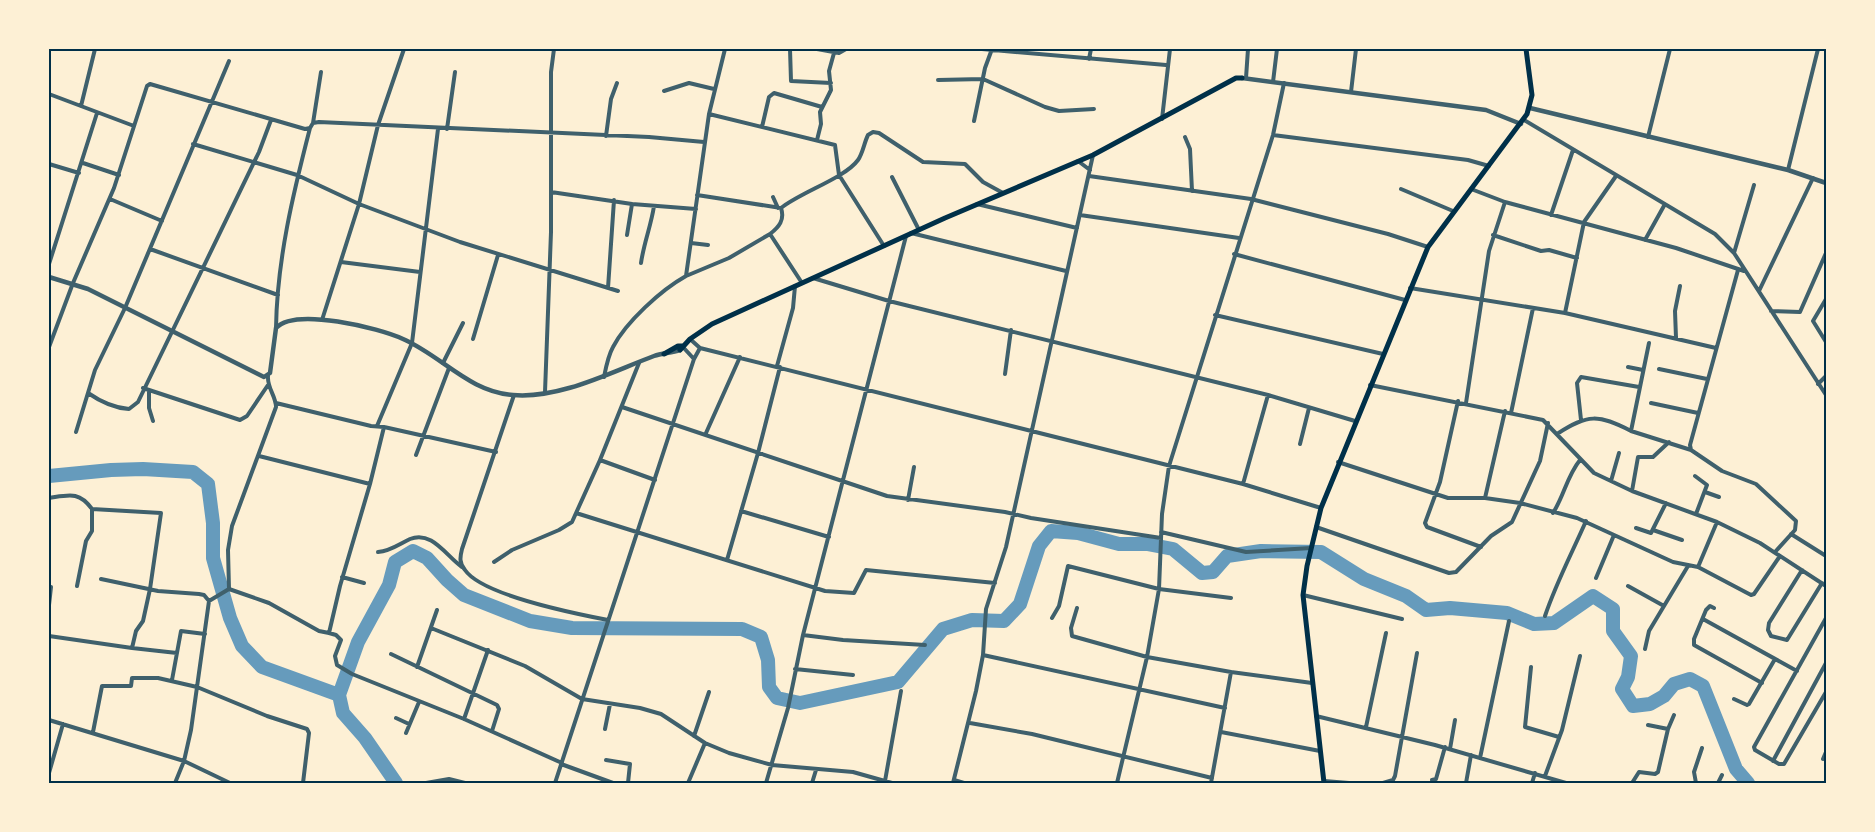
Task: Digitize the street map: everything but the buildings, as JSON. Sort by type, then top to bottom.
[{"type":"main road","points":[[1324,782],[1304,596],[1307,566],[1316,526],[1338,462],[1428,247],[1453,211],[1522,122],[1530,108],[1532,84],[1526,49]]},
{"type":"main road","points":[[664,354],[678,346],[681,348],[690,339],[712,324],[976,204],[1093,155],[1236,78],[1244,78]]},
{"type":"street","points":[[81,106],[95,49]]},
{"type":"street","points":[[322,320],[359,204],[378,126],[404,49]]},
{"type":"street","points":[[545,392],[550,269],[551,72],[554,49]]},
{"type":"street","points":[[686,276],[708,114],[725,49]]},
{"type":"street","points":[[790,49],[791,81],[831,83]]},
{"type":"street","points":[[817,49],[834,53],[843,53],[846,49]]},
{"type":"street","points":[[982,49],[1166,65]]},
{"type":"street","points":[[1089,59],[1090,49]]},
{"type":"street","points":[[1162,119],[1166,65],[1170,49]]},
{"type":"street","points":[[1248,49],[1244,78],[1274,80],[1284,83],[1486,110],[1522,122],[1665,204],[1715,234],[1734,253],[1826,395]]},
{"type":"street","points":[[1274,80],[1277,49]]},
{"type":"street","points":[[1350,92],[1356,49]]},
{"type":"street","points":[[1648,137],[1670,49]]},
{"type":"street","points":[[1788,170],[1818,49]]},
{"type":"street","points":[[974,121],[991,50]]},
{"type":"street","points":[[817,140],[822,107],[831,90],[829,71],[834,53]]},
{"type":"street","points":[[76,432],[95,370],[125,308],[229,61]]},
{"type":"street","points":[[228,590],[227,561],[229,538],[276,403],[268,385],[268,376],[271,369],[276,328],[282,252],[297,175],[313,123],[321,72]]},
{"type":"street","points":[[447,129],[455,72]]},
{"type":"street","points":[[938,80],[983,79],[1045,108],[1068,111],[1094,109]]},
{"type":"street","points":[[606,136],[611,99],[617,83]]},
{"type":"street","points":[[664,91],[689,83],[714,89]]},
{"type":"street","points":[[1117,783],[1148,657],[1159,589],[1160,544],[1168,466],[1238,238],[1273,135],[1284,83]]},
{"type":"street","points":[[49,347],[73,283],[110,199],[147,86],[150,84],[301,129],[310,128]]},
{"type":"street","points":[[762,127],[769,97],[774,93],[822,107]]},
{"type":"street","points":[[49,94],[134,126]]},
{"type":"street","points":[[1530,108],[1788,170],[1826,183]]},
{"type":"street","points":[[49,264],[83,163],[97,113]]},
{"type":"street","points":[[708,114],[817,140],[836,147],[839,175],[884,246]]},
{"type":"street","points":[[88,393],[109,405],[129,409],[138,402],[143,388],[254,162],[271,120]]},
{"type":"street","points":[[313,123],[704,142]]},
{"type":"street","points":[[376,426],[412,343],[438,129]]},
{"type":"street","points":[[697,195],[779,208],[798,195],[839,175],[856,162],[868,135],[876,132],[922,162],[965,164],[983,182],[1004,192]]},
{"type":"street","points":[[1273,135],[1468,160],[1489,166]]},
{"type":"street","points":[[1184,137],[1190,149],[1192,191]]},
{"type":"street","points":[[193,144],[297,175],[359,204],[498,255],[550,269],[618,291]]},
{"type":"street","points":[[1551,215],[1573,150]]},
{"type":"street","points":[[964,783],[954,781],[970,723],[983,655],[986,609],[1014,514],[1093,155]]},
{"type":"street","points":[[1078,161],[1090,170]]},
{"type":"street","points":[[83,163],[118,175]]},
{"type":"street","points":[[49,164],[79,173]]},
{"type":"street","points":[[1089,176],[1251,199],[1388,234],[1428,247]]},
{"type":"street","points":[[1565,313],[1584,222],[1616,176]]},
{"type":"street","points":[[892,177],[919,230]]},
{"type":"street","points":[[1759,291],[1813,178]]},
{"type":"street","points":[[1734,253],[1754,185]]},
{"type":"street","points":[[1471,189],[1505,202],[1584,222],[1744,271]]},
{"type":"street","points":[[1401,190],[1453,211]]},
{"type":"street","points":[[551,192],[632,204],[696,210]]},
{"type":"street","points":[[604,378],[609,357],[616,341],[661,292],[686,276],[729,258],[770,234],[781,223],[783,215],[773,197]]},
{"type":"street","points":[[110,199],[162,221]]},
{"type":"street","points":[[608,288],[614,200]]},
{"type":"street","points":[[1466,403],[1481,300],[1494,235],[1505,202]]},
{"type":"street","points":[[627,235],[632,204]]},
{"type":"street","points":[[976,204],[1077,228]]},
{"type":"street","points":[[1645,240],[1665,204]]},
{"type":"street","points":[[641,262],[646,234],[651,226],[654,206]]},
{"type":"street","points":[[1826,206],[1826,215]]},
{"type":"street","points":[[1080,215],[1238,238]]},
{"type":"street","points":[[770,234],[802,283]]},
{"type":"street","points":[[766,783],[788,708],[803,635],[902,250],[909,234],[1066,271]]},
{"type":"street","points":[[1494,235],[1541,251],[1549,250],[1577,258]]},
{"type":"street","points":[[896,240],[902,250]]},
{"type":"street","points":[[691,243],[708,245]]},
{"type":"street","points":[[150,249],[203,266],[278,295]]},
{"type":"street","points":[[1771,311],[1800,312],[1826,253]]},
{"type":"street","points":[[1234,254],[1405,300]]},
{"type":"street","points":[[473,338],[498,255]]},
{"type":"street","points":[[341,262],[420,272]]},
{"type":"street","points":[[1691,450],[1690,445],[1698,413],[1738,270]]},
{"type":"street","points":[[49,277],[73,283],[264,376],[268,376]]},
{"type":"street","points":[[812,278],[1098,354],[1268,395],[1355,421]]},
{"type":"street","points":[[726,560],[758,453],[793,308],[795,286]]},
{"type":"street","points":[[1676,338],[1676,311],[1680,286]]},
{"type":"street","points":[[1410,288],[1565,313],[1716,348]]},
{"type":"street","points":[[1826,299],[1814,321],[1826,342]]},
{"type":"street","points":[[1511,413],[1533,308]]},
{"type":"street","points":[[1215,315],[1383,354]]},
{"type":"street","points":[[276,328],[288,320],[322,320],[382,332],[412,343],[474,385],[514,395],[545,392],[604,378],[664,354]]},
{"type":"street","points":[[443,363],[463,323]]},
{"type":"street","points":[[1005,374],[1011,330]]},
{"type":"street","points":[[690,339],[700,348],[1243,484],[1321,508]]},
{"type":"street","points":[[1631,431],[1649,343]]},
{"type":"street","points":[[681,348],[694,359]]},
{"type":"street","points":[[555,783],[694,359],[700,348]]},
{"type":"street","points":[[706,434],[740,357]]},
{"type":"street","points":[[494,562],[535,538],[567,527],[572,522],[600,460],[639,363]]},
{"type":"street","points":[[1628,367],[1643,370]]},
{"type":"street","points":[[416,455],[449,368]]},
{"type":"street","points":[[1659,369],[1707,379]]},
{"type":"street","points":[[1818,384],[1826,376]]},
{"type":"street","points":[[1581,420],[1577,383],[1581,377],[1639,387]]},
{"type":"street","points":[[143,388],[240,420],[247,416],[268,385]]},
{"type":"street","points":[[1370,385],[1458,401],[1548,422],[1580,460],[1594,473],[1632,491],[1718,522],[1774,552],[1824,584],[1787,640],[1771,636],[1768,630],[1769,623],[1802,570]]},
{"type":"street","points":[[149,390],[149,408],[153,421]]},
{"type":"street","points":[[464,569],[460,561],[462,548],[514,395]]},
{"type":"street","points":[[1243,484],[1268,395]]},
{"type":"street","points":[[1458,401],[1451,440],[1425,525],[1481,547]]},
{"type":"street","points":[[276,403],[496,452]]},
{"type":"street","points":[[1651,403],[1698,413]]},
{"type":"street","points":[[622,407],[843,480],[876,493],[908,500],[1014,514],[1161,538]]},
{"type":"street","points":[[1300,444],[1309,408]]},
{"type":"street","points":[[1485,498],[1505,411]]},
{"type":"street","points":[[1557,434],[1581,420],[1590,418],[1605,420],[1631,431],[1691,450],[1722,470],[1761,488],[1794,519],[1796,527],[1774,552]]},
{"type":"street","points":[[1316,526],[1449,573],[1458,571],[1493,534],[1512,522],[1540,461],[1548,422]]},
{"type":"street","points":[[329,633],[342,577],[370,484],[384,426]]},
{"type":"street","points":[[1632,491],[1638,457],[1654,458],[1669,442]]},
{"type":"street","points":[[1611,481],[1619,453]]},
{"type":"street","points":[[259,456],[370,484]]},
{"type":"street","points":[[600,460],[655,480]]},
{"type":"street","points":[[1554,513],[1571,472],[1580,460]]},
{"type":"street","points":[[1338,462],[1454,499],[1485,498],[1520,503],[1586,521],[1673,562],[1698,567],[1752,595],[1780,556]]},
{"type":"street","points":[[908,500],[914,466]]},
{"type":"street","points":[[1695,476],[1707,483],[1696,514]]},
{"type":"street","points":[[1705,492],[1719,497]]},
{"type":"street","points":[[49,498],[82,496],[92,509],[92,531],[86,541],[77,586]]},
{"type":"street","points":[[1636,528],[1649,534],[1653,530],[1666,503]]},
{"type":"street","points":[[92,509],[161,513],[150,589],[143,621],[136,630],[132,648]]},
{"type":"street","points":[[742,510],[829,537]]},
{"type":"street","points":[[576,513],[638,531],[816,589],[854,593],[866,570],[995,583]]},
{"type":"street","points":[[1545,616],[1560,575],[1567,566],[1586,521]]},
{"type":"street","points":[[1698,567],[1718,522]]},
{"type":"street","points":[[1653,530],[1682,540]]},
{"type":"street","points":[[1161,532],[1246,552],[1311,549]]},
{"type":"street","points":[[1791,534],[1826,556]]},
{"type":"street","points":[[1596,578],[1614,535]]},
{"type":"street","points":[[378,552],[393,549],[413,538],[424,537],[433,541],[471,576],[481,582],[527,602],[608,622]]},
{"type":"street","points":[[1052,618],[1059,606],[1068,566],[1159,589],[1230,598]]},
{"type":"street","points":[[1645,649],[1649,632],[1688,566]]},
{"type":"street","points":[[342,577],[364,583]]},
{"type":"street","points":[[100,579],[150,589],[204,595],[211,600]]},
{"type":"street","points":[[1628,586],[1664,606]]},
{"type":"street","points":[[49,605],[51,587]]},
{"type":"street","points":[[175,783],[184,761],[211,600],[228,590],[269,602],[319,631],[336,635],[340,640],[335,656],[337,665],[340,668],[492,732],[562,764],[613,783]]},
{"type":"street","points":[[1304,596],[1402,619]]},
{"type":"street","points":[[1714,608],[1708,607],[1693,641],[1696,647],[1762,683]]},
{"type":"street","points":[[1077,608],[1071,628],[1072,636],[1148,657],[1231,672],[1312,683]]},
{"type":"street","points":[[417,667],[437,610]]},
{"type":"street","points":[[1826,618],[1754,747],[1756,751],[1773,761],[1784,764],[1826,692]]},
{"type":"street","points":[[1703,619],[1797,671]]},
{"type":"street","points":[[1480,758],[1509,621]]},
{"type":"street","points":[[431,628],[488,650],[541,674],[582,699],[661,714],[705,744],[772,765],[858,773],[892,783]]},
{"type":"street","points":[[172,680],[182,630],[205,634]]},
{"type":"street","points":[[1366,727],[1386,633]]},
{"type":"street","points":[[803,635],[925,646]]},
{"type":"street","points":[[49,636],[177,653]]},
{"type":"street","points":[[464,720],[488,650]]},
{"type":"street","points":[[1383,783],[1394,778],[1417,653]]},
{"type":"street","points":[[391,654],[499,706],[492,732]]},
{"type":"street","points":[[983,655],[1225,708]]},
{"type":"street","points":[[1545,776],[1559,737],[1580,656]]},
{"type":"street","points":[[1734,700],[1748,705],[1775,659]]},
{"type":"street","points":[[1773,761],[1826,663]]},
{"type":"street","points":[[1531,667],[1524,727],[1559,737]]},
{"type":"street","points":[[795,669],[853,675]]},
{"type":"street","points":[[970,723],[1032,734],[1212,781],[1231,672]]},
{"type":"street","points":[[93,732],[102,686],[131,686],[132,678],[172,680],[197,687],[267,716],[307,728],[309,733],[302,783]]},
{"type":"street","points":[[885,781],[901,691]]},
{"type":"street","points":[[694,736],[708,692]]},
{"type":"street","points":[[406,733],[419,702]]},
{"type":"street","points":[[604,729],[610,704]]},
{"type":"street","points":[[1632,783],[1639,772],[1655,774],[1658,772],[1668,729],[1674,715]]},
{"type":"street","points":[[1316,716],[1445,747],[1566,783]]},
{"type":"street","points":[[396,718],[410,724]]},
{"type":"street","points":[[49,720],[184,761],[230,783]]},
{"type":"street","points":[[1450,749],[1455,720]]},
{"type":"street","points":[[49,773],[64,724]]},
{"type":"street","points":[[1648,725],[1668,729]]},
{"type":"street","points":[[1221,732],[1320,751]]},
{"type":"street","points":[[688,783],[705,744]]},
{"type":"street","points":[[1432,780],[1436,779],[1439,772],[1445,747]]},
{"type":"street","points":[[1696,783],[1694,772],[1702,748]]},
{"type":"street","points":[[1823,759],[1826,752]]},
{"type":"street","points":[[1466,783],[1471,755]]},
{"type":"street","points":[[606,760],[630,764],[628,783]]},
{"type":"street","points":[[812,783],[816,770]]},
{"type":"street","points":[[1532,783],[1535,773]]},
{"type":"street","points":[[1718,783],[1722,774]]},
{"type":"street","points":[[426,783],[449,779],[465,783]]},
{"type":"street","points":[[1324,782],[1349,783]]},
{"type":"waterway","points":[[49,476],[143,469],[193,472],[208,484],[213,523],[213,558],[230,618],[242,646],[262,667],[339,695],[343,713],[365,738],[396,783]]},
{"type":"waterway","points":[[339,695],[358,642],[389,585],[395,562],[413,551],[427,558],[464,595],[530,621],[572,628],[742,629],[761,637],[768,660],[769,687],[777,698],[800,703],[898,682],[943,629],[972,620],[1004,621],[1020,604],[1039,546],[1051,531],[1078,533],[1119,544],[1147,544],[1173,549],[1202,573],[1213,572],[1227,556],[1261,551],[1321,552],[1364,579],[1406,596],[1426,610],[1450,608],[1507,613],[1534,624],[1554,623],[1593,596],[1613,609],[1613,631],[1631,656],[1628,677],[1622,689],[1633,706],[1650,704],[1664,696],[1674,684],[1690,679],[1703,686],[1736,769],[1748,783]]}]
